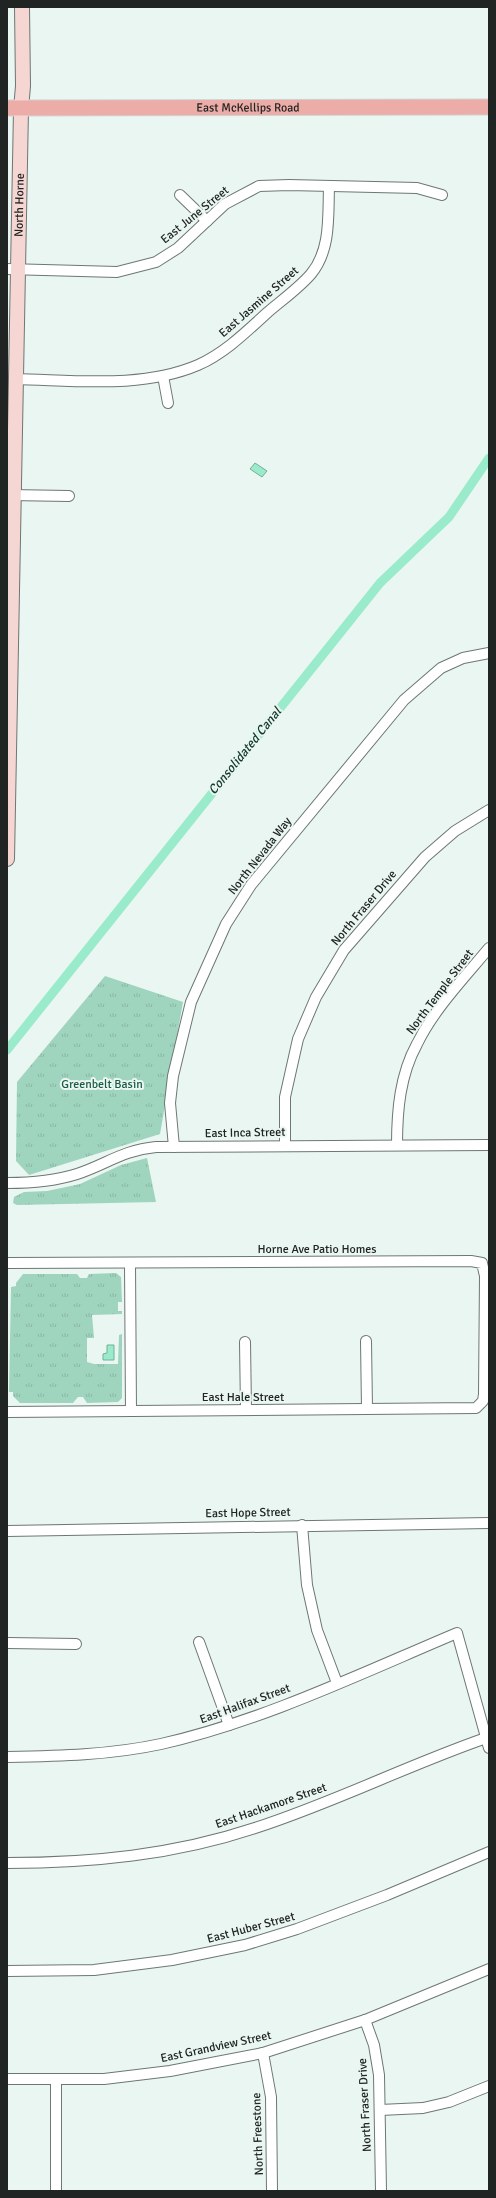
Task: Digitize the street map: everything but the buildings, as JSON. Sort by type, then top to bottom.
[{"type":"main road","name":"East McKellips Road","points":[[14,108],[489,107]]},
{"type":"street","name":"North Horne","points":[[7,858],[10,495],[15,379],[12,269],[14,108],[23,86],[22,7]]},
{"type":"street","name":"East June Street","points":[[12,269],[116,272],[156,262],[178,248],[225,204],[259,186],[289,185],[417,188],[442,195]]},
{"type":"street","name":"East Jasmine Street","points":[[15,379],[114,380],[163,376],[198,365],[229,347],[312,274],[322,255],[328,234],[329,187]]},
{"type":"street","points":[[180,195],[207,221]]},
{"type":"street","points":[[163,376],[168,403]]},
{"type":"street","points":[[10,495],[69,496]]},
{"type":"street","name":"North Nevada Way","points":[[174,1147],[170,1103],[176,1064],[191,1002],[226,924],[251,885],[404,700],[441,668],[463,658],[486,653]]},
{"type":"street","name":"North Fraser Drive","points":[[286,1145],[285,1097],[298,1039],[316,998],[344,950],[425,857],[455,831],[489,810]]},
{"type":"street","name":"North Temple Street","points":[[397,1145],[400,1095],[416,1044],[440,1010],[489,948]]},
{"type":"street","name":"East Inca Street","points":[[7,1183],[62,1178],[130,1151],[146,1148],[286,1145],[489,1145]]},
{"type":"street","name":"Horne Ave Patio Homes","points":[[7,1264],[471,1261],[482,1263],[485,1276],[484,1394],[480,1406]]},
{"type":"street","points":[[130,1264],[132,1411]]},
{"type":"street","points":[[366,1341],[367,1409]]},
{"type":"street","points":[[245,1342],[246,1410]]},
{"type":"street","name":"East Hale Street","points":[[7,1412],[471,1408],[480,1406]]},
{"type":"street","name":"East Hope Street","points":[[7,1531],[489,1523]]},
{"type":"street","points":[[302,1525],[307,1585],[317,1630],[337,1683]]},
{"type":"street","name":"East Halifax Street","points":[[7,1757],[84,1756],[160,1744],[229,1725],[337,1683],[456,1633],[487,1743]]},
{"type":"street","points":[[199,1642],[229,1725]]},
{"type":"street","points":[[7,1643],[76,1644]]},
{"type":"street","name":"East Hackamore Street","points":[[7,1863],[102,1860],[185,1848],[254,1829],[487,1743]]},
{"type":"street","name":"East Huber Street","points":[[7,1971],[101,1969],[172,1960],[245,1945],[297,1929],[387,1895],[489,1852]]},
{"type":"street","name":"East Grandview Street","points":[[7,2079],[104,2079],[170,2071],[263,2053],[365,2020],[489,1969]]},
{"type":"street","name":"North Fraser Drive","points":[[365,2020],[374,2045],[379,2075],[381,2191]]},
{"type":"street","name":"North Freestone","points":[[263,2053],[271,2097],[272,2191]]},
{"type":"street","points":[[56,2080],[56,2191]]},
{"type":"street","points":[[380,2110],[429,2106],[450,2102],[489,2086]]},
{"type":"green space","name":"Greenbelt Basin","points":[[105,976],[183,1002],[160,1134],[29,1175],[16,1161],[17,1082]]},
{"type":"green space","points":[[147,1158],[156,1202],[17,1205],[13,1203],[14,1197],[24,1192],[47,1191],[80,1184],[121,1165]]},
{"type":"green space","points":[[116,1273],[121,1277],[122,1302],[118,1302],[118,1311],[122,1311],[122,1314],[92,1315],[94,1338],[87,1338],[87,1362],[94,1364],[118,1364],[119,1335],[122,1334],[122,1398],[118,1402],[87,1403],[83,1397],[78,1397],[73,1403],[20,1403],[13,1396],[13,1392],[9,1392],[11,1287],[16,1286],[16,1283],[23,1274],[77,1274],[80,1278],[87,1278],[89,1274]]},
{"type":"shaded area","points":[[255,463],[267,471],[262,477],[250,469]]},
{"type":"shaded area","points":[[107,1345],[114,1345],[114,1360],[103,1360],[103,1354],[107,1353]]},
{"type":"waterway","name":"Consolidated Canal","points":[[7,1050],[380,583],[449,517],[489,458]]}]
